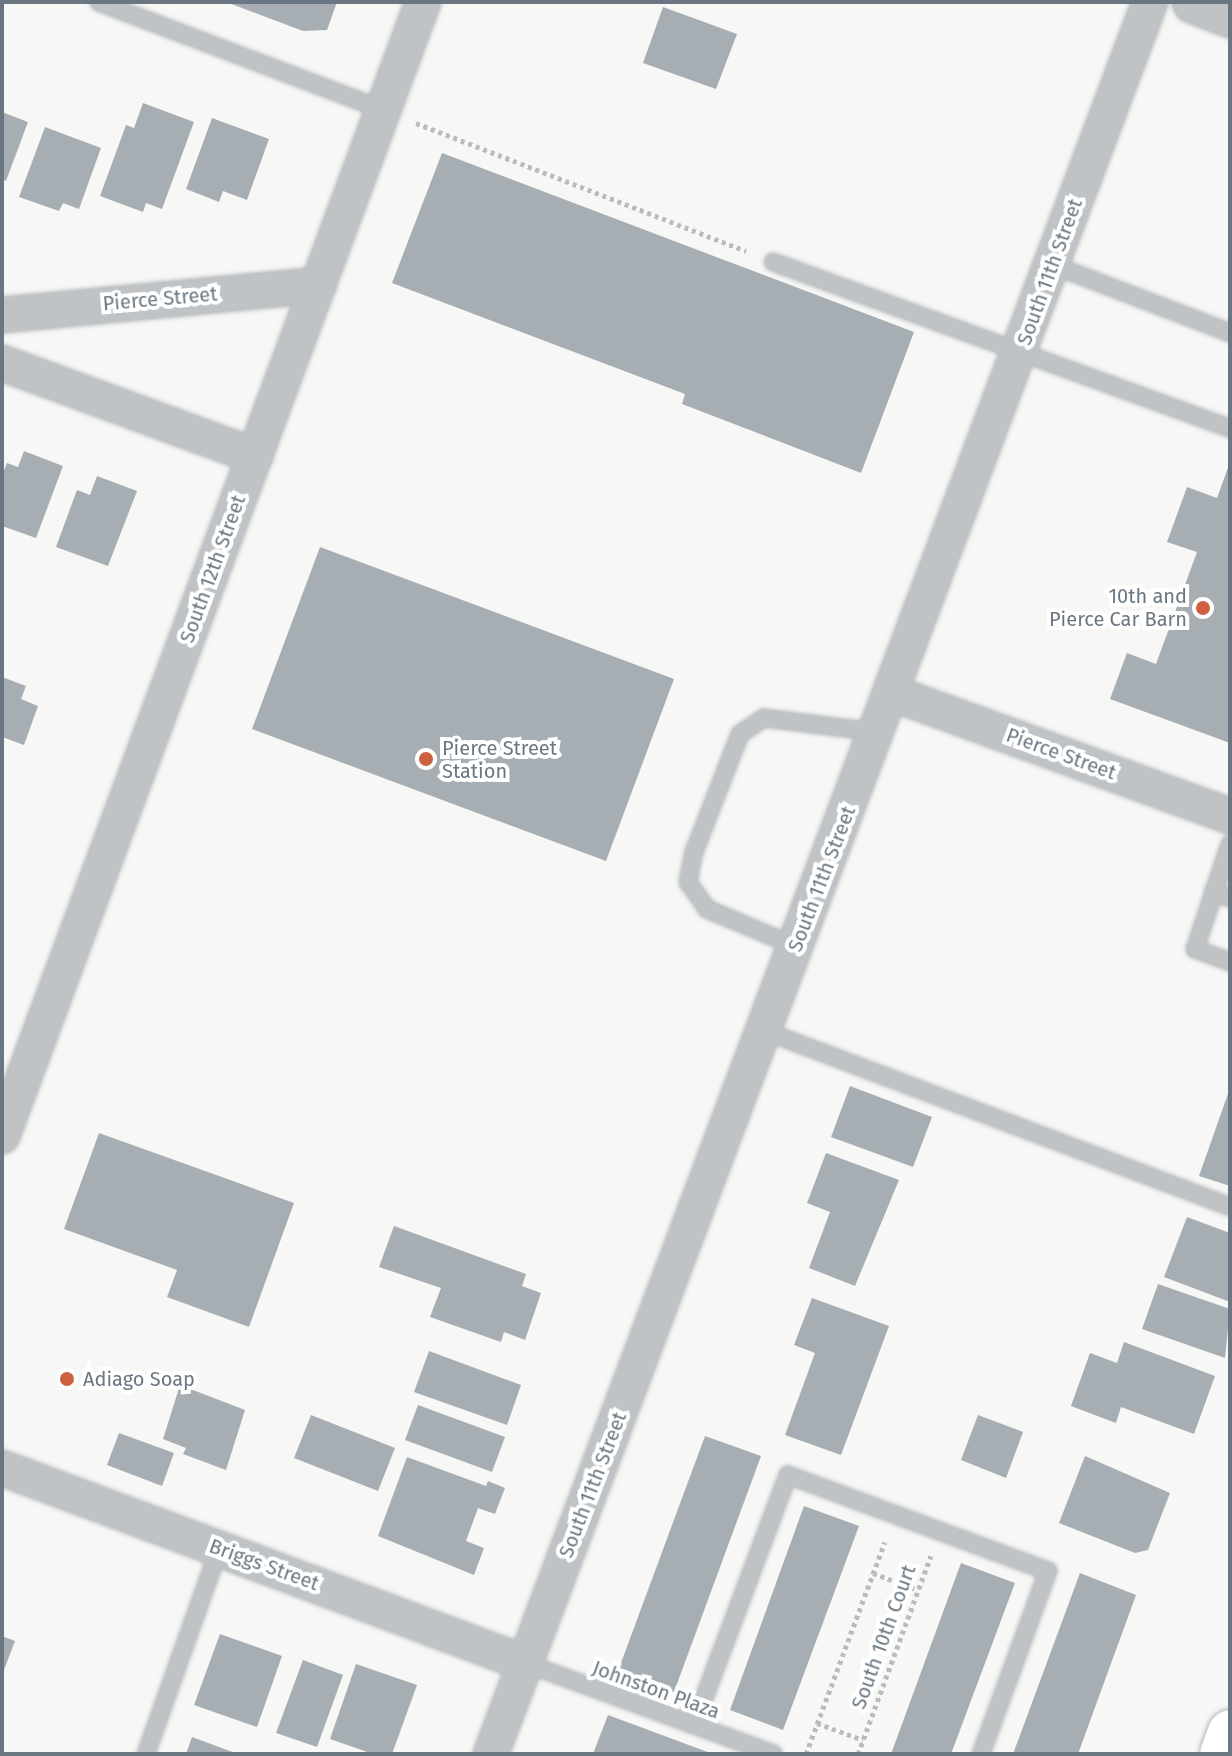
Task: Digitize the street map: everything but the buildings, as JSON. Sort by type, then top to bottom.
[{"type":"main road","points":[[1222,1754],[1230,1732]]},
{"type":"street","name":"South 12th Street","points":[[2,1136],[423,2]]},
{"type":"street","name":"South 11th Street","points":[[491,1754],[1150,2]]},
{"type":"street","points":[[1194,2],[1230,16]]},
{"type":"street","name":"Pierce Street","points":[[2,315],[319,285]]},
{"type":"street","points":[[2,363],[255,456]]},
{"type":"street","name":"Pierce Street","points":[[892,693],[1230,816]]},
{"type":"street","name":"Briggs Street","points":[[2,1468],[525,1663]]},
{"type":"lane","points":[[99,2],[383,110]]},
{"type":"lane","points":[[773,262],[1230,428]]},
{"type":"lane","points":[[1053,265],[1230,333]]},
{"type":"lane","points":[[797,947],[707,909],[688,882],[694,852],[740,734],[764,718],[877,732]]},
{"type":"lane","points":[[1230,844],[1195,949],[1230,962]]},
{"type":"lane","points":[[1213,892],[1230,898]]},
{"type":"lane","points":[[765,1031],[1230,1207]]},
{"type":"lane","points":[[694,1725],[788,1475],[1048,1571],[981,1754]]},
{"type":"lane","points":[[146,1754],[219,1549]]},
{"type":"lane","name":"Johnston Plaza","points":[[525,1663],[773,1754]]},
{"type":"path","points":[[383,110],[773,262]]},
{"type":"path","points":[[806,1754],[895,1515]]},
{"type":"path","name":"South 10th Court","points":[[858,1754],[940,1531]]},
{"type":"path","points":[[873,1573],[918,1590]]},
{"type":"path","points":[[817,1723],[863,1740]]},
{"type":"place","name":"10th and Pierce Car Barn","points":[[1203,608]]},
{"type":"place","name":"Pierce Street Station","points":[[426,759]]},
{"type":"place","name":"Adiago Soap","points":[[67,1379]]}]
